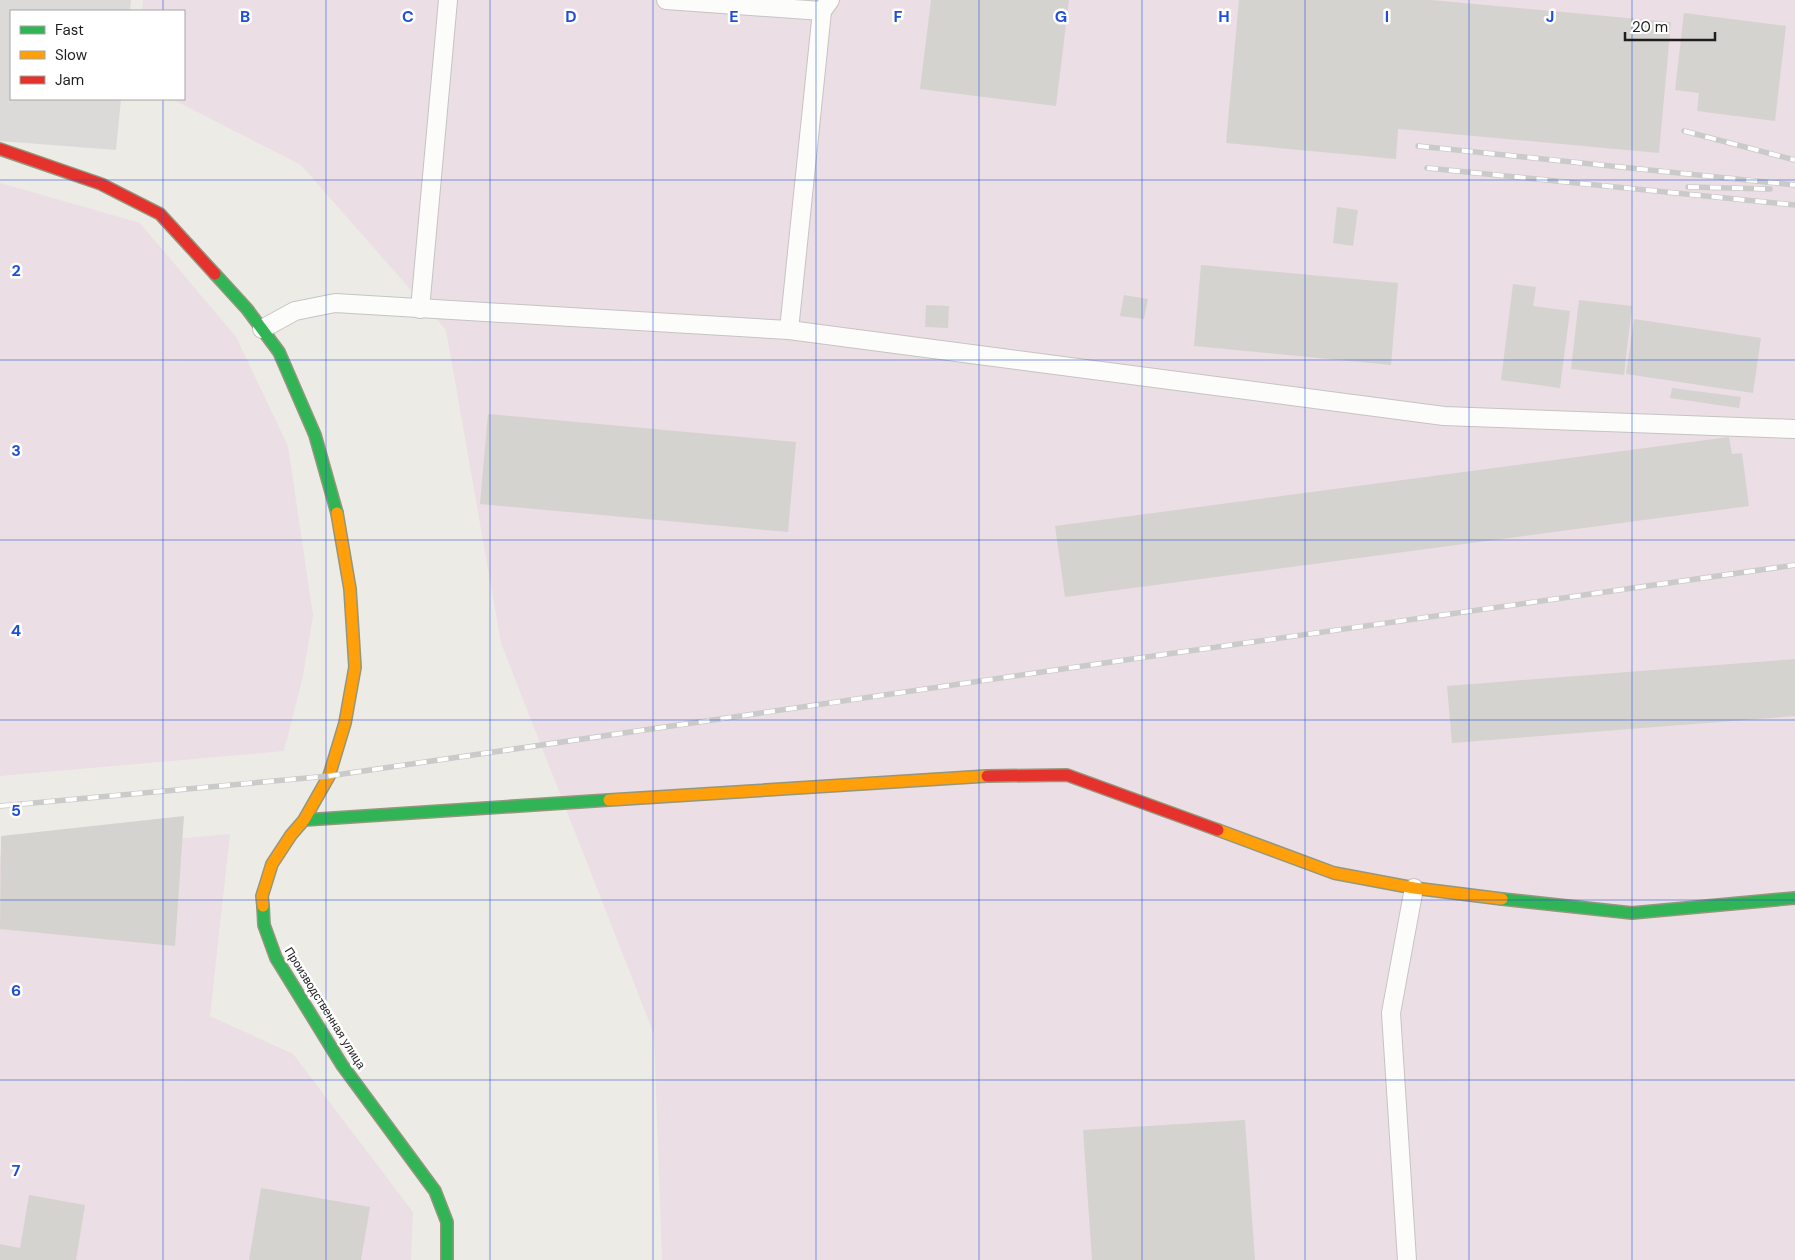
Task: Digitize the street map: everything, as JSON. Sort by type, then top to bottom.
[{"type":"street","name":"Производственная улица","points":[[0,149],[101,184],[160,214],[246,309],[279,352],[315,434],[339,520],[350,590],[355,667],[345,723],[329,776],[304,820],[272,864],[262,896],[264,925],[276,958],[342,1064],[435,1191],[447,1222],[447,1260]]},
{"type":"street","points":[[304,820],[978,776],[1067,775],[1334,873],[1414,888],[1530,904],[1632,913],[1795,898]]},
{"type":"lane","points":[[420,308],[448,0]]},
{"type":"lane","points":[[666,0],[826,6],[789,330]]},
{"type":"lane","points":[[262,329],[295,311],[335,303],[789,330],[1444,416],[1795,429]]},
{"type":"lane","points":[[1407,1260],[1391,1013],[1414,888]]},
{"type":"shaded area","points":[[0,0],[131,0],[130,10],[10,10],[10,100],[121,100],[116,150],[0,141]]},
{"type":"shaded area","points":[[143,0],[1795,0],[1795,1260],[662,1260],[654,1034],[501,643],[446,330],[301,165],[174,100],[185,100],[185,10],[142,10]]},
{"type":"shaded area","points":[[0,183],[140,223],[236,337],[288,446],[313,615],[303,676],[284,751],[0,776]]},
{"type":"shaded area","points":[[230,834],[210,1016],[293,1054],[413,1212],[411,1260],[0,1260],[0,855]]},
{"type":"building","points":[[931,0],[1069,0],[1056,106],[920,89]]},
{"type":"building","points":[[1239,0],[1431,0],[1671,22],[1659,153],[1398,129],[1396,159],[1226,143]]},
{"type":"building","points":[[1684,13],[1786,26],[1775,121],[1697,111],[1699,93],[1675,90]]},
{"type":"building","points":[[1337,207],[1358,210],[1353,246],[1333,243]]},
{"type":"building","points":[[1201,265],[1398,283],[1391,365],[1194,346]]},
{"type":"building","points":[[1513,284],[1536,287],[1533,306],[1570,311],[1560,388],[1501,380]]},
{"type":"building","points":[[1124,295],[1148,299],[1144,319],[1120,316]]},
{"type":"building","points":[[1579,300],[1632,306],[1624,375],[1571,369]]},
{"type":"building","points":[[926,305],[949,306],[948,328],[925,327]]},
{"type":"building","points":[[1634,319],[1761,338],[1753,393],[1626,374]]},
{"type":"building","points":[[1672,388],[1741,397],[1739,408],[1670,398]]},
{"type":"building","points":[[488,414],[796,442],[788,532],[480,504]]},
{"type":"building","points":[[1729,437],[1732,454],[1742,453],[1749,506],[1065,597],[1055,526]]},
{"type":"building","points":[[1795,659],[1795,716],[1452,743],[1447,686]]},
{"type":"building","points":[[184,816],[175,946],[0,929],[1,836]]},
{"type":"building","points":[[1245,1120],[1255,1260],[1092,1260],[1083,1130]]},
{"type":"building","points":[[261,1188],[370,1207],[361,1260],[249,1260]]},
{"type":"building","points":[[29,1195],[85,1205],[76,1260],[0,1260],[0,1244],[20,1248]]},
{"type":"railway","points":[[1684,131],[1795,160]]},
{"type":"railway","points":[[1418,146],[1795,185]]},
{"type":"railway","points":[[1427,168],[1795,205]]},
{"type":"railway","points":[[1688,187],[1770,189]]},
{"type":"railway","points":[[0,806],[329,776],[1795,565]]},
{"type":"traffic: fast","points":[[215,274],[247,309],[279,352],[315,435],[337,513]]},
{"type":"traffic: fast","points":[[304,820],[609,800]]},
{"type":"traffic: fast","points":[[1502,899],[1632,913],[1795,898]]},
{"type":"traffic: fast","points":[[263,906],[264,925],[276,958],[342,1065],[435,1191],[447,1222],[447,1260]]},
{"type":"traffic: slow","points":[[263,906],[262,896],[272,864],[291,835],[304,820],[329,776],[345,723],[355,667],[350,589],[337,513]]},
{"type":"traffic: slow","points":[[609,800],[987,776]]},
{"type":"traffic: slow","points":[[1218,830],[1334,873],[1414,888],[1502,899]]},
{"type":"traffic: jam","points":[[0,149],[101,184],[160,214],[215,274]]},
{"type":"traffic: jam","points":[[987,776],[1067,775],[1218,830]]}]
